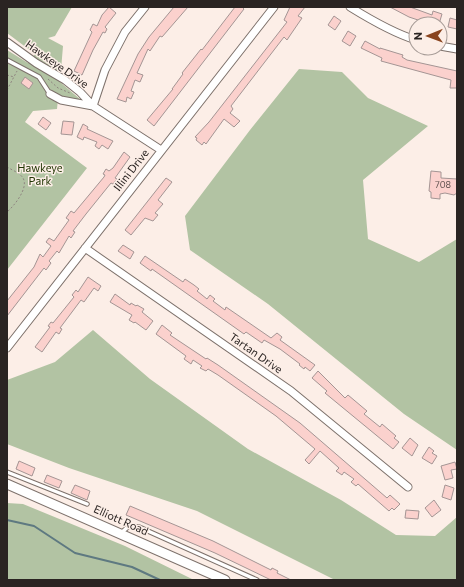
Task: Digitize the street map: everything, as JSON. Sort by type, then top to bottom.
[{"type":"street","points":[[93,106],[105,70],[125,32],[145,7]]},
{"type":"street","name":"Illini Drive","points":[[7,348],[274,7]]},
{"type":"street","points":[[350,7],[369,19],[408,37]]},
{"type":"street","name":"Hawkeye Drive","points":[[7,42],[36,63],[64,80],[80,92],[93,106],[161,150]]},
{"type":"street","name":"Hawkeye Drive","points":[[50,94],[61,100],[93,106]]},
{"type":"street","name":"Tartan Drive","points":[[85,248],[291,391],[408,487]]},
{"type":"street","name":"Elliott Road","points":[[7,484],[225,580]]},
{"type":"lane","points":[[7,60],[39,77],[50,94]]},
{"type":"lane","points":[[7,472],[87,504]]},
{"type":"lane","points":[[121,533],[129,526],[139,527],[257,580]]},
{"type":"path","points":[[7,75],[14,77]]},
{"type":"path","points":[[7,167],[22,177],[24,181],[21,193],[7,212]]},
{"type":"green space","name":"Hawkeye Park","points":[[7,7],[72,7],[55,36],[48,38],[63,46],[60,82],[81,100],[58,99],[57,109],[33,111],[25,122],[87,168],[7,270],[7,50],[28,63],[35,54],[7,33]]},
{"type":"green space","points":[[299,69],[342,72],[368,98],[428,126],[363,180],[368,239],[419,262],[457,239],[457,450],[404,414],[268,304],[190,250],[185,216],[250,130]]},
{"type":"green space","points":[[93,330],[150,379],[248,449],[341,500],[396,535],[435,536],[457,517],[457,580],[335,580],[197,511],[69,468],[7,444],[7,380],[55,362]]},
{"type":"green space","points":[[7,503],[23,504],[125,546],[194,580],[7,580]]},
{"type":"building","points":[[109,7],[116,13],[105,27],[107,29],[105,33],[103,32],[93,50],[82,75],[74,71],[92,32],[90,30],[93,24],[97,26],[102,15]]},
{"type":"building","points":[[174,7],[188,7],[162,37],[160,36],[150,51],[148,49],[137,73],[143,75],[140,82],[135,80],[131,91],[134,92],[131,99],[127,97],[126,102],[117,99],[138,54],[149,37]]},
{"type":"building","points":[[235,7],[242,7],[244,9],[154,126],[147,120],[173,89],[183,74],[182,73]]},
{"type":"building","points":[[290,7],[305,7],[298,16],[302,18],[287,40],[284,37],[231,106],[233,109],[230,113],[240,121],[234,127],[224,119],[206,144],[204,142],[202,145],[196,140],[197,138],[195,137],[209,122],[287,22],[284,20]]},
{"type":"building","points":[[390,7],[410,7],[432,15],[433,11],[442,14],[441,16],[408,16]]},
{"type":"building","points":[[334,16],[341,21],[335,30],[328,25]]},
{"type":"building","points":[[450,18],[457,20],[457,29],[448,27]]},
{"type":"building","points":[[348,31],[356,36],[350,46],[342,41]]},
{"type":"building","points":[[365,41],[380,49],[403,55],[402,57],[407,60],[457,71],[457,88],[450,88],[451,80],[381,61],[382,58],[361,48]]},
{"type":"building","points":[[25,77],[33,83],[29,89],[21,83]]},
{"type":"building","points":[[43,117],[51,123],[46,130],[38,124]]},
{"type":"building","points":[[63,121],[74,122],[72,135],[61,134]]},
{"type":"building","points":[[83,124],[88,127],[87,129],[113,141],[108,149],[102,145],[99,149],[95,146],[97,142],[84,137],[83,140],[77,137]]},
{"type":"building","points":[[124,152],[130,157],[115,178],[117,179],[113,184],[111,183],[86,214],[73,231],[75,232],[71,238],[69,236],[59,253],[57,251],[49,261],[51,263],[46,270],[44,268],[7,316],[7,301],[34,267],[40,254],[43,257],[51,246],[46,242],[49,238],[54,241],[69,220],[66,218],[71,211],[74,213],[104,177],[105,175],[103,174],[106,169],[109,171],[113,168]]},
{"type":"building","points":[[431,171],[441,172],[441,178],[457,179],[457,193],[454,195],[445,193],[440,194],[440,199],[431,198],[431,192],[429,191]]},
{"type":"building","points":[[166,178],[172,182],[158,200],[163,204],[155,213],[158,215],[153,221],[145,218],[131,235],[125,230]]},
{"type":"building","points":[[123,245],[134,252],[130,259],[118,251]]},
{"type":"building","points":[[145,256],[183,282],[185,279],[194,285],[199,289],[197,291],[207,299],[210,295],[215,299],[213,301],[225,310],[226,307],[271,338],[277,333],[282,337],[280,340],[315,365],[310,371],[305,367],[304,369],[299,365],[300,364],[280,349],[264,340],[262,343],[246,332],[244,334],[152,269],[151,271],[140,263]]},
{"type":"building","points":[[88,277],[101,286],[98,291],[94,288],[84,302],[81,300],[60,328],[62,329],[59,334],[56,332],[42,352],[35,347],[50,327],[48,326],[51,322],[53,323],[74,297],[72,295],[76,290],[78,292]]},
{"type":"building","points":[[115,294],[130,305],[131,303],[144,309],[142,312],[153,321],[146,330],[135,322],[134,323],[129,320],[132,315],[110,302]]},
{"type":"building","points":[[162,325],[172,333],[170,335],[206,359],[207,358],[218,365],[300,423],[387,498],[390,495],[400,504],[394,510],[392,508],[389,511],[358,484],[356,486],[351,482],[354,479],[344,472],[342,475],[336,471],[339,468],[320,451],[309,464],[305,460],[315,449],[276,416],[218,375],[208,369],[206,371],[200,368],[202,366],[193,360],[191,364],[184,359],[186,356],[156,334]]},
{"type":"building","points":[[318,371],[345,398],[348,395],[367,411],[364,414],[380,427],[382,424],[396,436],[394,438],[399,442],[393,449],[325,393],[327,391],[312,378]]},
{"type":"building","points":[[410,438],[418,445],[412,456],[402,448]]},
{"type":"building","points":[[429,447],[434,451],[432,453],[437,456],[432,464],[422,458]]},
{"type":"building","points":[[19,461],[35,468],[32,476],[16,469]]},
{"type":"building","points":[[455,462],[457,469],[451,470],[453,478],[445,480],[441,466]]},
{"type":"building","points":[[47,475],[62,481],[59,488],[44,482]]},
{"type":"building","points":[[75,485],[90,491],[87,500],[71,493]]},
{"type":"building","points":[[445,485],[454,488],[451,500],[442,497]]},
{"type":"building","points":[[434,500],[441,510],[432,517],[425,508]]},
{"type":"building","points":[[130,506],[213,541],[271,570],[272,568],[278,571],[277,573],[291,580],[271,580],[215,553],[126,515]]},
{"type":"building","points":[[406,510],[419,511],[418,519],[405,518]]},
{"type":"waterway","points":[[7,520],[34,526],[75,553],[132,567],[160,580]]}]
